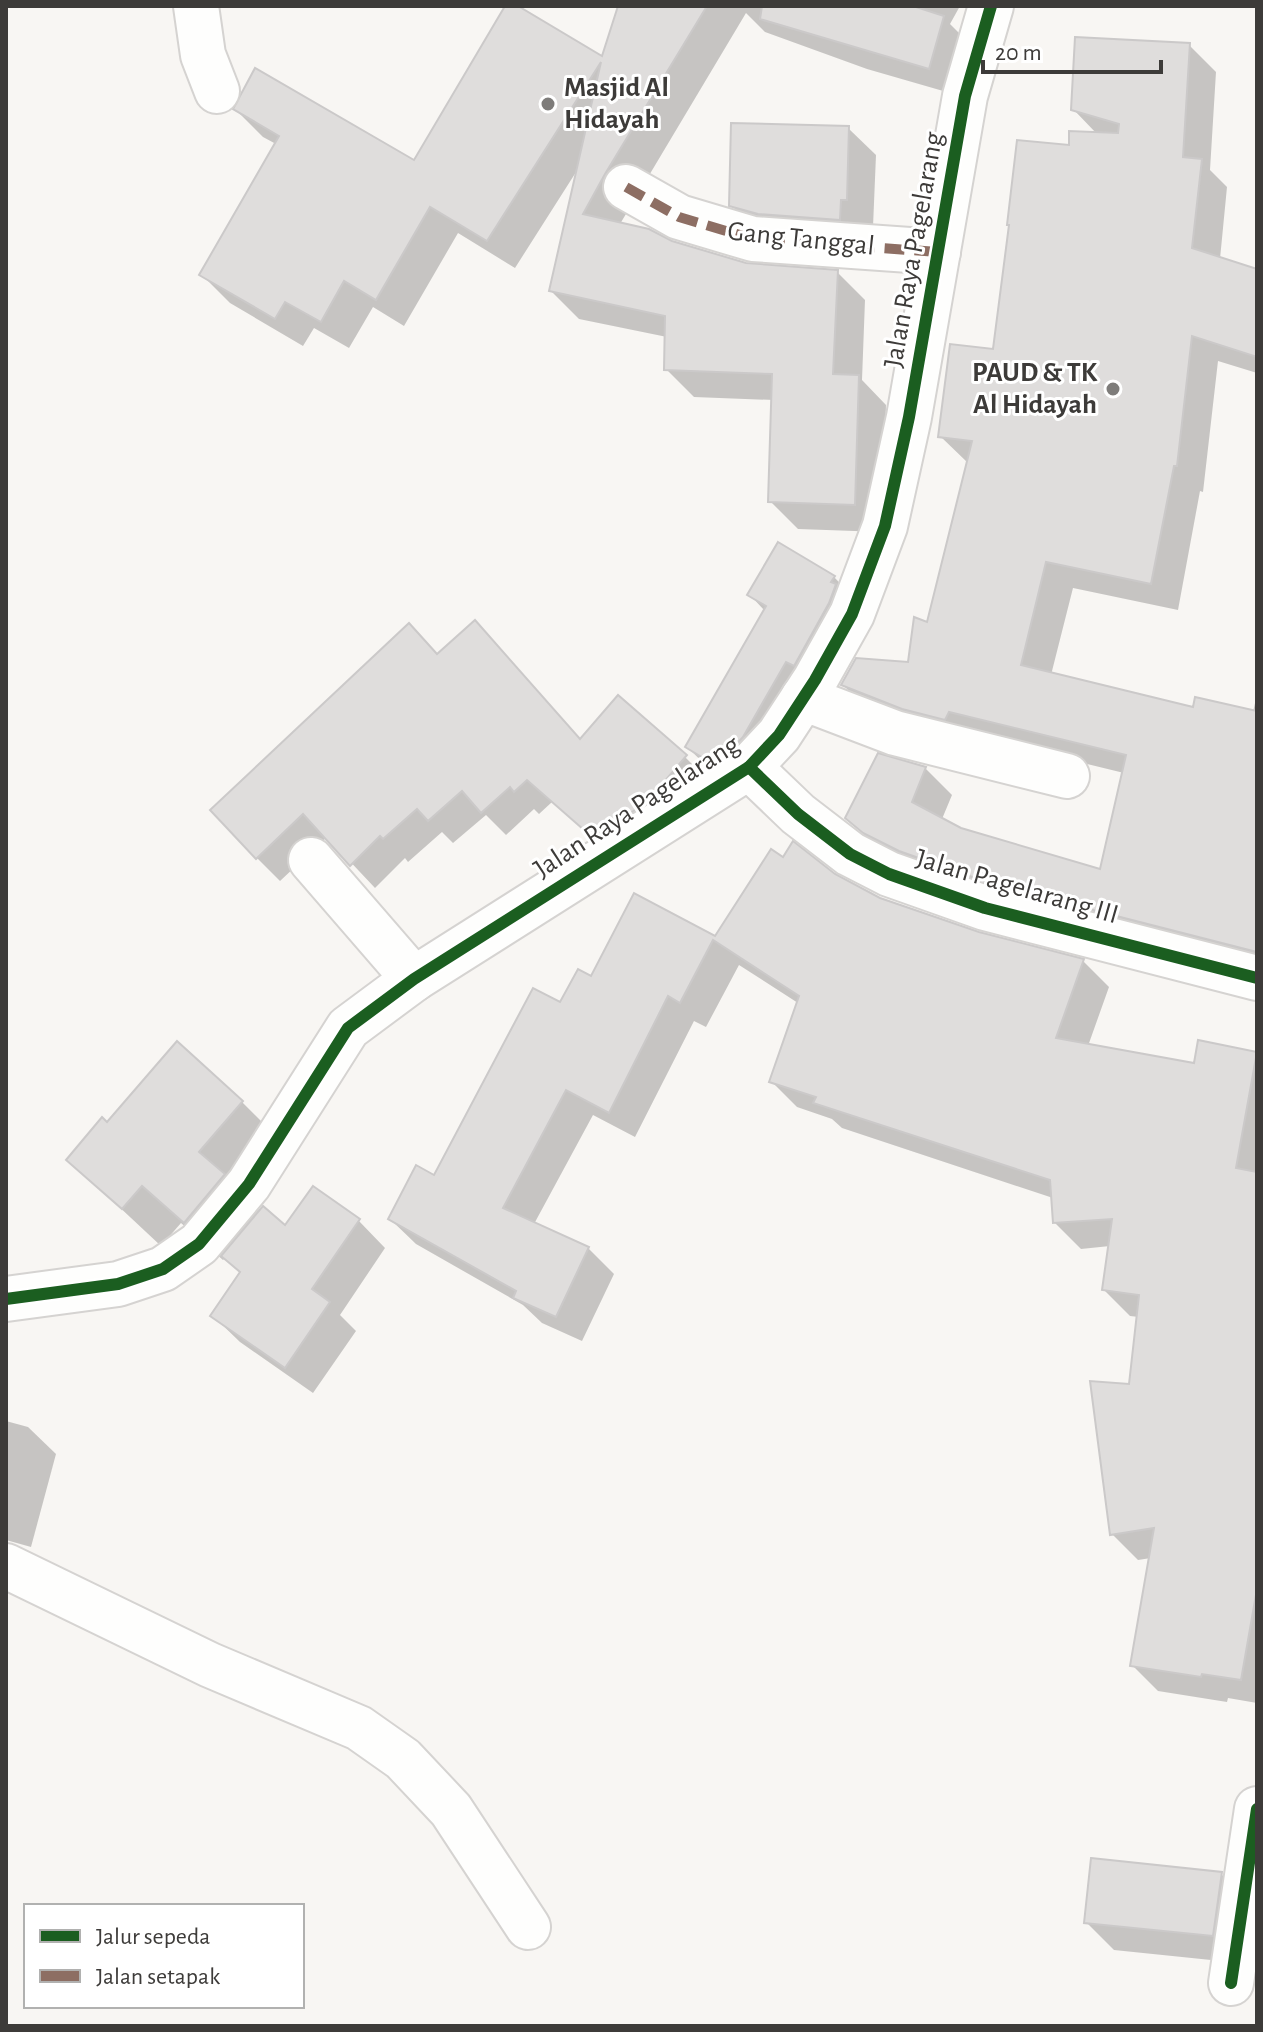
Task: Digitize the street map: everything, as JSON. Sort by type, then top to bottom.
[{"type":"street","points":[[196,6],[203,55],[217,91]]},
{"type":"street","name":"Jalan Raya Pagelarang","points":[[6,1299],[118,1284],[163,1269],[199,1244],[249,1184],[348,1028],[414,979],[749,767],[779,735],[852,614],[885,526],[909,417],[965,96],[991,6]]},
{"type":"street","name":"Gang Tanggal","points":[[626,187],[679,217],[753,239],[938,252]]},
{"type":"street","points":[[803,698],[895,733],[1067,776]]},
{"type":"street","name":"Jalan Pagelarang III","points":[[749,767],[798,814],[850,854],[889,874],[985,908],[1257,978]]},
{"type":"street","points":[[311,860],[414,979]]},
{"type":"street","points":[[6,1566],[210,1665],[359,1728],[403,1759],[451,1810],[528,1927]]},
{"type":"street","points":[[1231,1983],[1257,1809]]},
{"type":"building","points":[[505,6],[518,6],[602,56],[618,6],[707,6],[583,214],[649,229],[672,241],[746,263],[838,270],[833,374],[859,375],[855,505],[768,502],[772,374],[664,370],[665,316],[549,291],[601,62],[487,241],[430,207],[376,300],[344,281],[321,322],[285,302],[275,319],[199,275],[279,136],[233,109],[255,68],[414,160]]},
{"type":"building","points":[[762,6],[913,6],[944,16],[929,69],[760,19]]},
{"type":"building","points":[[1075,37],[1190,43],[1183,157],[1202,159],[1192,248],[1257,269],[1257,357],[1192,336],[1177,466],[1174,466],[1151,584],[1046,562],[1021,665],[1193,707],[1195,697],[1257,711],[1257,952],[992,884],[899,851],[863,833],[845,818],[878,753],[926,767],[912,802],[961,828],[1100,869],[1126,755],[949,712],[945,720],[902,709],[841,685],[856,658],[908,662],[914,617],[927,622],[972,441],[938,437],[950,344],[993,349],[1017,140],[1069,145],[1069,131],[1118,133],[1119,124],[1071,110]]},
{"type":"building","points":[[731,123],[849,126],[847,200],[841,200],[840,220],[758,214],[729,206]]},
{"type":"building","points":[[778,542],[835,576],[831,582],[836,584],[829,603],[794,666],[786,662],[743,737],[733,748],[710,762],[685,747],[766,606],[747,595]]},
{"type":"building","points":[[475,620],[580,739],[618,695],[687,755],[646,803],[592,837],[527,780],[514,792],[510,787],[481,813],[462,791],[428,821],[417,809],[383,839],[380,836],[350,866],[303,814],[256,859],[210,810],[409,623],[437,654]]},
{"type":"building","points":[[793,841],[835,874],[880,898],[979,932],[1084,959],[1056,1038],[1194,1063],[1198,1040],[1257,1052],[1236,1168],[1257,1172],[1257,1589],[1241,1680],[1130,1666],[1154,1528],[1110,1535],[1090,1381],[1129,1384],[1139,1295],[1102,1290],[1112,1219],[1053,1223],[1050,1180],[813,1103],[816,1097],[769,1082],[799,996],[713,940],[680,1003],[668,996],[609,1113],[566,1090],[503,1208],[589,1247],[556,1317],[513,1298],[516,1291],[388,1219],[416,1165],[434,1175],[533,988],[560,1002],[578,969],[591,976],[634,893],[715,936],[771,849],[783,857]]},
{"type":"building","points":[[177,1041],[243,1101],[199,1152],[225,1174],[184,1223],[142,1186],[122,1209],[66,1160],[102,1117],[107,1122]]},
{"type":"building","points":[[313,1186],[360,1219],[312,1289],[330,1302],[285,1368],[210,1316],[240,1272],[221,1256],[263,1206],[285,1225]]},
{"type":"building","points":[[1091,1858],[1222,1872],[1213,1936],[1084,1923]]},
{"type":"marked path","points":[[626,187],[679,217],[753,239],[938,252]]},
{"type":"cycle path","points":[[6,1299],[118,1284],[163,1269],[199,1244],[249,1184],[348,1028],[414,979],[749,767],[779,735],[815,680],[852,614],[885,526],[909,417],[965,96],[991,6]]},
{"type":"cycle path","points":[[749,767],[798,814],[850,854],[889,874],[985,908],[1257,978]]},
{"type":"cycle path","points":[[1231,1983],[1257,1809]]},
{"type":"place","name":"Masjid Al Hidayah","points":[[548,104]]},
{"type":"place","name":"PAUD & TK Al Hidayah","points":[[1113,389]]}]
